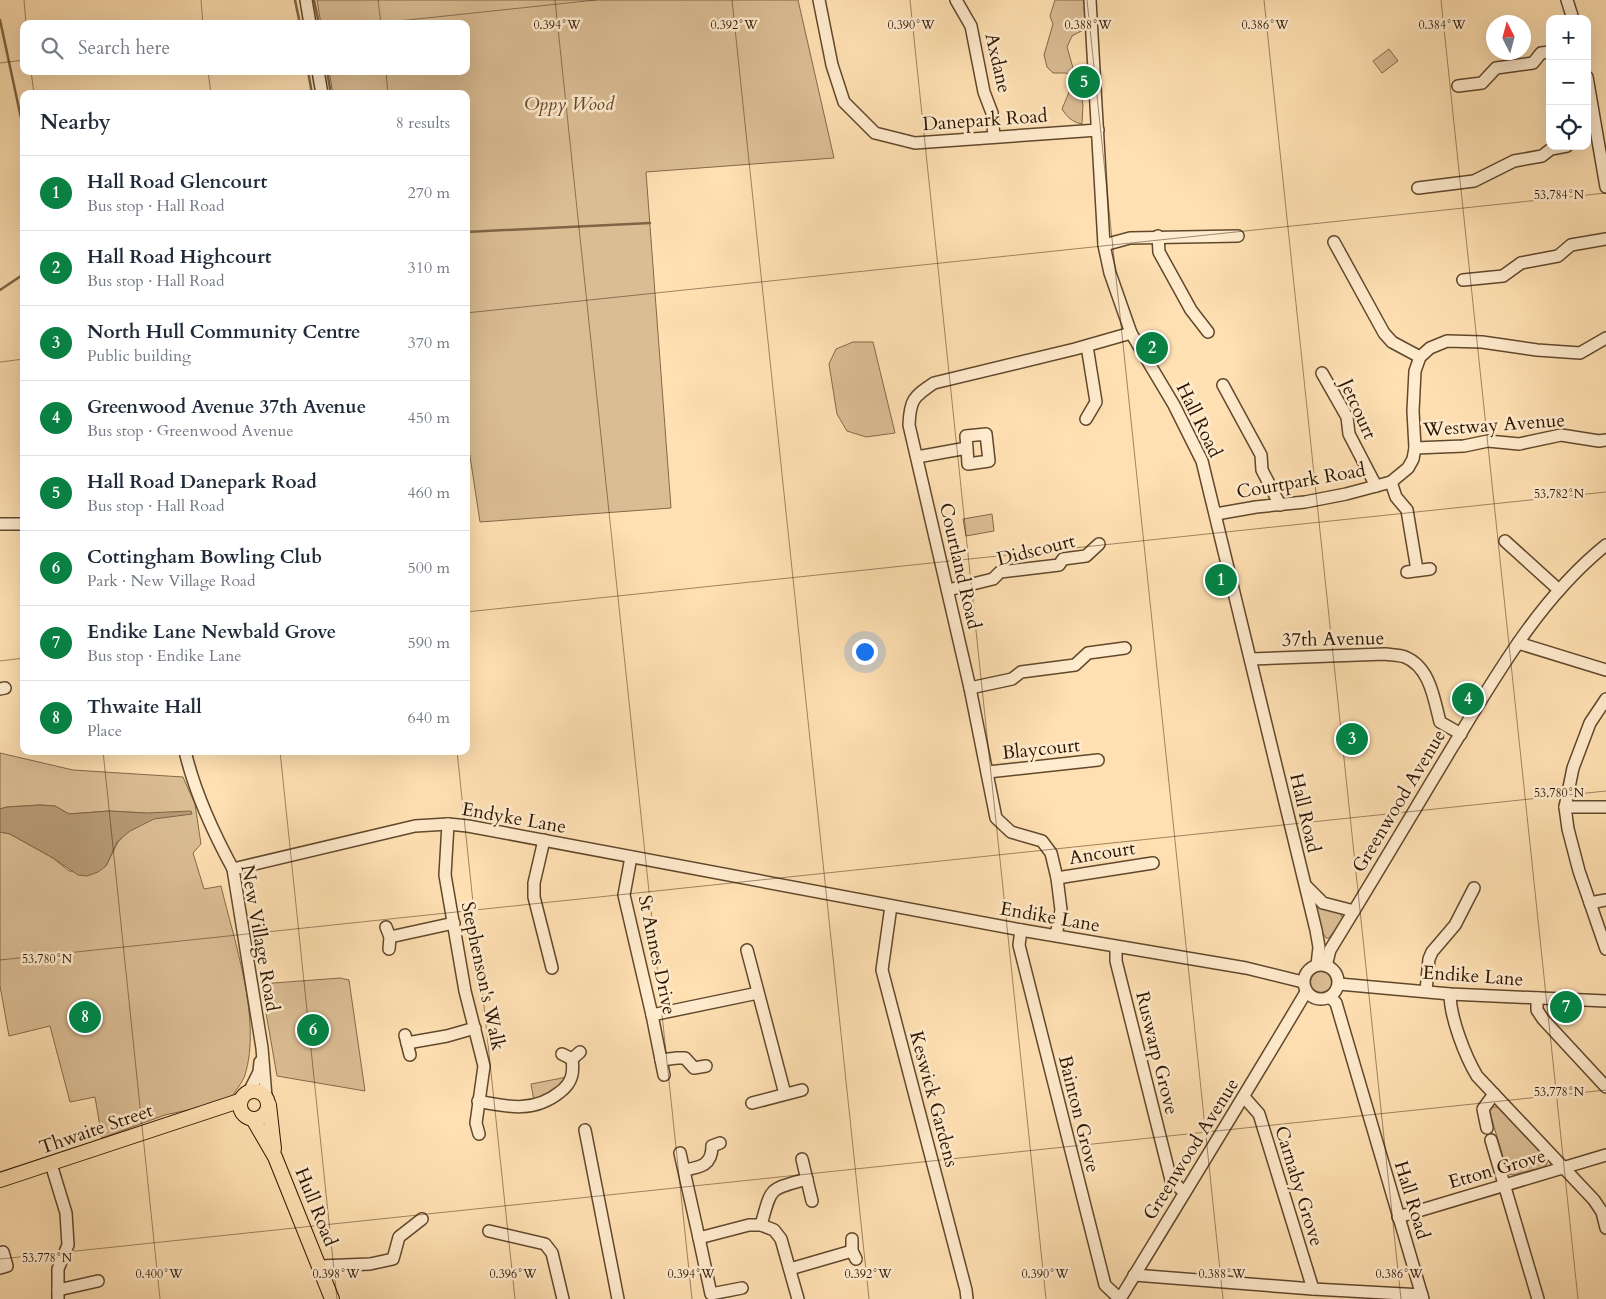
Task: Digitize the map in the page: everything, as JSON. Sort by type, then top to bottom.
[{"type":"main road","points":[[250,1090],[260,1091],[267,1101],[265,1114],[249,1117],[240,1108],[239,1101],[243,1094],[250,1090]]},
{"type":"main road","name":"Thwaite Street","points":[[0,1180],[239,1101]]},
{"type":"main road","name":"Hull Road","points":[[267,1101],[275,1157]]},
{"type":"main road","name":"Thwaite Street","points":[[203,1114],[249,1117]]},
{"type":"main road","name":"Hull Road","points":[[249,1117],[275,1157],[332,1299]]},
{"type":"street","points":[[306,0],[309,20]]},
{"type":"street","name":"Danepark Road","points":[[819,0],[832,65],[844,102],[875,133],[916,143],[1098,130]]},
{"type":"street","name":"Axdane","points":[[956,0],[972,26],[984,92],[992,113],[994,137]]},
{"type":"street","name":"Hall Road","points":[[1090,0],[1104,245],[1110,273],[1131,333],[1174,405],[1202,461],[1306,886],[1321,965]]},
{"type":"street","points":[[1567,0],[1572,15]]},
{"type":"street","points":[[1458,86],[1482,83],[1496,68],[1533,63],[1541,53],[1546,52]]},
{"type":"street","points":[[319,75],[321,90]]},
{"type":"street","points":[[1590,105],[1593,143],[1606,187]]},
{"type":"street","points":[[1418,188],[1474,182],[1514,161],[1542,156],[1549,150]]},
{"type":"street","points":[[1104,245],[1130,238],[1158,236],[1238,236]]},
{"type":"street","points":[[1158,236],[1159,252],[1192,310],[1208,332]]},
{"type":"street","points":[[1463,280],[1503,276],[1521,263],[1558,256],[1571,245],[1606,239]]},
{"type":"street","points":[[1334,242],[1384,333],[1392,342],[1420,357],[1430,348],[1447,340],[1580,353],[1606,338]]},
{"type":"street","name":"Courtland Road","points":[[1056,935],[1061,910],[1057,878],[1051,853],[1042,841],[1011,832],[996,818],[970,688],[909,425],[910,406],[919,393],[934,383],[1087,346],[1131,333]]},
{"type":"street","points":[[1086,419],[1096,402],[1087,346]]},
{"type":"street","name":"Courtpark Road","points":[[1216,514],[1305,502],[1392,482],[1408,468],[1413,459],[1415,448],[1413,411],[1415,372],[1420,357]]},
{"type":"street","name":"Jetcourt","points":[[1322,373],[1347,417],[1349,434],[1376,486]]},
{"type":"street","points":[[1223,385],[1261,455],[1262,470],[1280,505]]},
{"type":"street","name":"Westway Avenue","points":[[1415,448],[1464,446],[1488,441],[1520,444],[1561,435],[1599,441],[1606,440]]},
{"type":"street","points":[[917,457],[967,448]]},
{"type":"street","points":[[1392,482],[1396,497],[1407,510],[1412,571],[1430,569]]},
{"type":"street","points":[[0,524],[20,524]]},
{"type":"street","points":[[1505,541],[1559,590]]},
{"type":"street","name":"Didscourt","points":[[948,590],[993,579],[1000,572],[1059,565],[1063,559],[1086,556],[1099,544]]},
{"type":"street","name":"Greenwood Avenue","points":[[1321,965],[1518,643],[1559,590],[1590,558],[1606,545]]},
{"type":"street","points":[[1518,643],[1606,670]]},
{"type":"street","points":[[970,688],[1012,679],[1021,672],[1076,665],[1088,653],[1125,648]]},
{"type":"street","name":"37th Avenue","points":[[1251,659],[1385,654],[1405,657],[1418,666],[1429,682],[1440,722],[1461,734]]},
{"type":"street","points":[[1606,699],[1590,724],[1573,768],[1565,807],[1568,829],[1579,871],[1606,949]]},
{"type":"street","name":"New Village Road","points":[[187,755],[190,770],[222,850],[233,869],[262,1048]]},
{"type":"street","name":"Blaycourt","points":[[988,772],[1098,760]]},
{"type":"street","points":[[1565,807],[1606,807]]},
{"type":"street","name":"Endyke Lane","points":[[233,869],[415,826],[448,824],[468,826],[792,886]]},
{"type":"street","name":"Stephenson's Walk","points":[[448,824],[445,875],[465,991],[484,1066],[476,1123],[479,1134]]},
{"type":"street","points":[[544,840],[534,884],[534,897],[552,968]]},
{"type":"street","name":"St Annes Drive","points":[[631,857],[624,895],[664,1075]]},
{"type":"street","name":"Ancourt","points":[[1057,878],[1153,863]]},
{"type":"street","name":"Endike Lane","points":[[792,886],[1021,930],[1246,968],[1305,987]]},
{"type":"street","points":[[1306,886],[1323,903],[1354,911]]},
{"type":"street","points":[[1426,991],[1429,959],[1432,952],[1455,925],[1474,888]]},
{"type":"street","points":[[1590,903],[1606,900]]},
{"type":"street","name":"Keswick Gardens","points":[[891,906],[882,970],[967,1299]]},
{"type":"street","points":[[388,938],[454,923]]},
{"type":"street","name":"Bainton Grove","points":[[1021,930],[1019,945],[1104,1285],[1120,1299]]},
{"type":"street","name":"Ruswarp Grove","points":[[1116,947],[1116,960],[1171,1180],[1184,1192]]},
{"type":"street","points":[[748,948],[785,1094]]},
{"type":"street","points":[[1321,965],[1333,970],[1337,976],[1338,984],[1334,994],[1322,1000],[1313,998],[1305,987],[1305,974],[1310,968],[1321,965]]},
{"type":"street","name":"Endike Lane","points":[[1338,984],[1450,994],[1606,1001]]},
{"type":"street","name":"Greenwood Avenue","points":[[1120,1299],[1244,1097],[1305,987]]},
{"type":"street","points":[[652,1015],[758,993]]},
{"type":"street","points":[[1450,994],[1450,1006],[1468,1062],[1477,1076],[1594,1200],[1602,1212],[1606,1228]]},
{"type":"street","name":"Hall Road","points":[[1330,997],[1336,1003],[1422,1297]]},
{"type":"street","points":[[1538,998],[1537,1010],[1543,1019],[1606,1087]]},
{"type":"street","points":[[410,1055],[406,1039],[447,1036],[475,1028]]},
{"type":"street","points":[[250,1090],[259,1072],[262,1048]]},
{"type":"street","points":[[262,1048],[267,1101]]},
{"type":"street","points":[[478,1101],[508,1106],[537,1106],[549,1101],[568,1086],[574,1073],[571,1055]]},
{"type":"street","points":[[661,1060],[684,1058],[694,1068],[706,1066]]},
{"type":"street","points":[[752,1103],[802,1090]]},
{"type":"street","points":[[1488,1128],[1483,1109],[1494,1094]]},
{"type":"street","name":"Carnaby Grove","points":[[1244,1097],[1259,1114],[1313,1289]]},
{"type":"street","points":[[585,1130],[618,1299]]},
{"type":"street","points":[[1491,1140],[1538,1299]]},
{"type":"street","points":[[685,1170],[702,1166],[711,1156],[712,1146],[720,1143]]},
{"type":"street","points":[[680,1153],[711,1294],[742,1288]]},
{"type":"street","name":"Etton Grove","points":[[1398,1217],[1606,1155]]},
{"type":"street","points":[[802,1159],[812,1201]]},
{"type":"street","points":[[51,1164],[66,1212],[68,1245],[58,1268],[58,1294],[98,1282]]},
{"type":"street","points":[[761,1225],[769,1197],[773,1190],[807,1179]]},
{"type":"street","points":[[320,1266],[370,1264],[393,1259],[399,1237],[425,1216]]},
{"type":"street","points":[[699,1238],[749,1225],[761,1225],[774,1230],[780,1239],[798,1299]]},
{"type":"street","points":[[489,1231],[545,1244],[552,1253],[563,1299]]},
{"type":"street","points":[[790,1268],[853,1250]]},
{"type":"street","points":[[0,1268],[7,1266],[3,1252]]},
{"type":"street","points":[[1134,1275],[1422,1297]]},
{"type":"green space","name":"Oppy Wood","points":[[317,0],[798,0],[834,158],[646,172],[671,508],[480,522],[470,456],[470,90],[332,90],[330,75],[470,75],[470,20],[320,20]]},
{"type":"green space","points":[[1055,0],[1084,0],[1085,29],[1072,36],[1067,47],[1073,68],[1078,77],[1083,105],[1082,124],[1070,119],[1062,109],[1072,85],[1073,77],[1066,73],[1053,73],[1047,67],[1044,55],[1053,24],[1050,16]]},
{"type":"green space","points":[[1389,49],[1398,61],[1382,73],[1373,61]]},
{"type":"green space","points":[[853,342],[873,342],[895,433],[866,437],[847,431],[837,414],[829,364],[836,349]]},
{"type":"green space","points":[[992,514],[994,531],[966,536],[963,519]]},
{"type":"green space","points":[[0,753],[73,770],[183,777],[195,804],[201,844],[193,853],[204,889],[221,886],[239,955],[248,1006],[249,1053],[245,1075],[229,1101],[165,1115],[102,1138],[95,1097],[70,1102],[50,1026],[9,1036],[0,986],[0,832],[10,834],[53,858],[69,871],[96,872],[106,866],[118,842],[145,813],[109,811],[69,814],[55,806],[40,805],[0,809]]},
{"type":"green space","points":[[1311,899],[1340,912],[1343,919],[1329,938],[1326,938],[1318,926]]},
{"type":"green space","points":[[1321,971],[1326,972],[1332,978],[1332,988],[1326,994],[1321,995],[1316,994],[1310,988],[1309,983],[1310,978],[1316,972]]},
{"type":"green space","points":[[340,978],[349,980],[365,1091],[277,1076],[261,984]]},
{"type":"green space","points":[[567,1077],[556,1088],[534,1101],[531,1084]]},
{"type":"green space","points":[[1493,1107],[1498,1107],[1547,1158],[1547,1164],[1544,1167],[1513,1175],[1508,1174],[1489,1110]]},
{"type":"shaded area","points":[[40,805],[55,806],[69,814],[109,811],[146,813],[191,811],[192,814],[154,819],[130,831],[117,842],[106,866],[98,872],[87,876],[78,875],[53,858],[10,834],[0,832],[0,809]]},
{"type":"waterway","points":[[295,0],[299,20]]},
{"type":"waterway","points":[[314,0],[318,20]]},
{"type":"waterway","points":[[0,20],[20,113]]},
{"type":"waterway","points":[[309,75],[311,90]]},
{"type":"waterway","points":[[328,75],[330,90]]},
{"type":"waterway","points":[[470,232],[650,223]]},
{"type":"waterway","points":[[0,290],[20,277]]},
{"type":"place","name":"Hall Road Danepark Road","points":[[1084,82]]},
{"type":"place","name":"Hall Road Highcourt","points":[[1152,348]]},
{"type":"place","name":"Hall Road Glencourt","points":[[1221,580]]},
{"type":"place","name":"Greenwood Avenue 37th Avenue","points":[[1468,699]]},
{"type":"place","name":"North Hull Community Centre","points":[[1352,739]]},
{"type":"place","name":"Endike Lane Newbald Grove","points":[[1566,1007]]},
{"type":"place","name":"Thwaite Hall","points":[[85,1017]]},
{"type":"place","name":"Cottingham Bowling Club","points":[[313,1030]]}]
